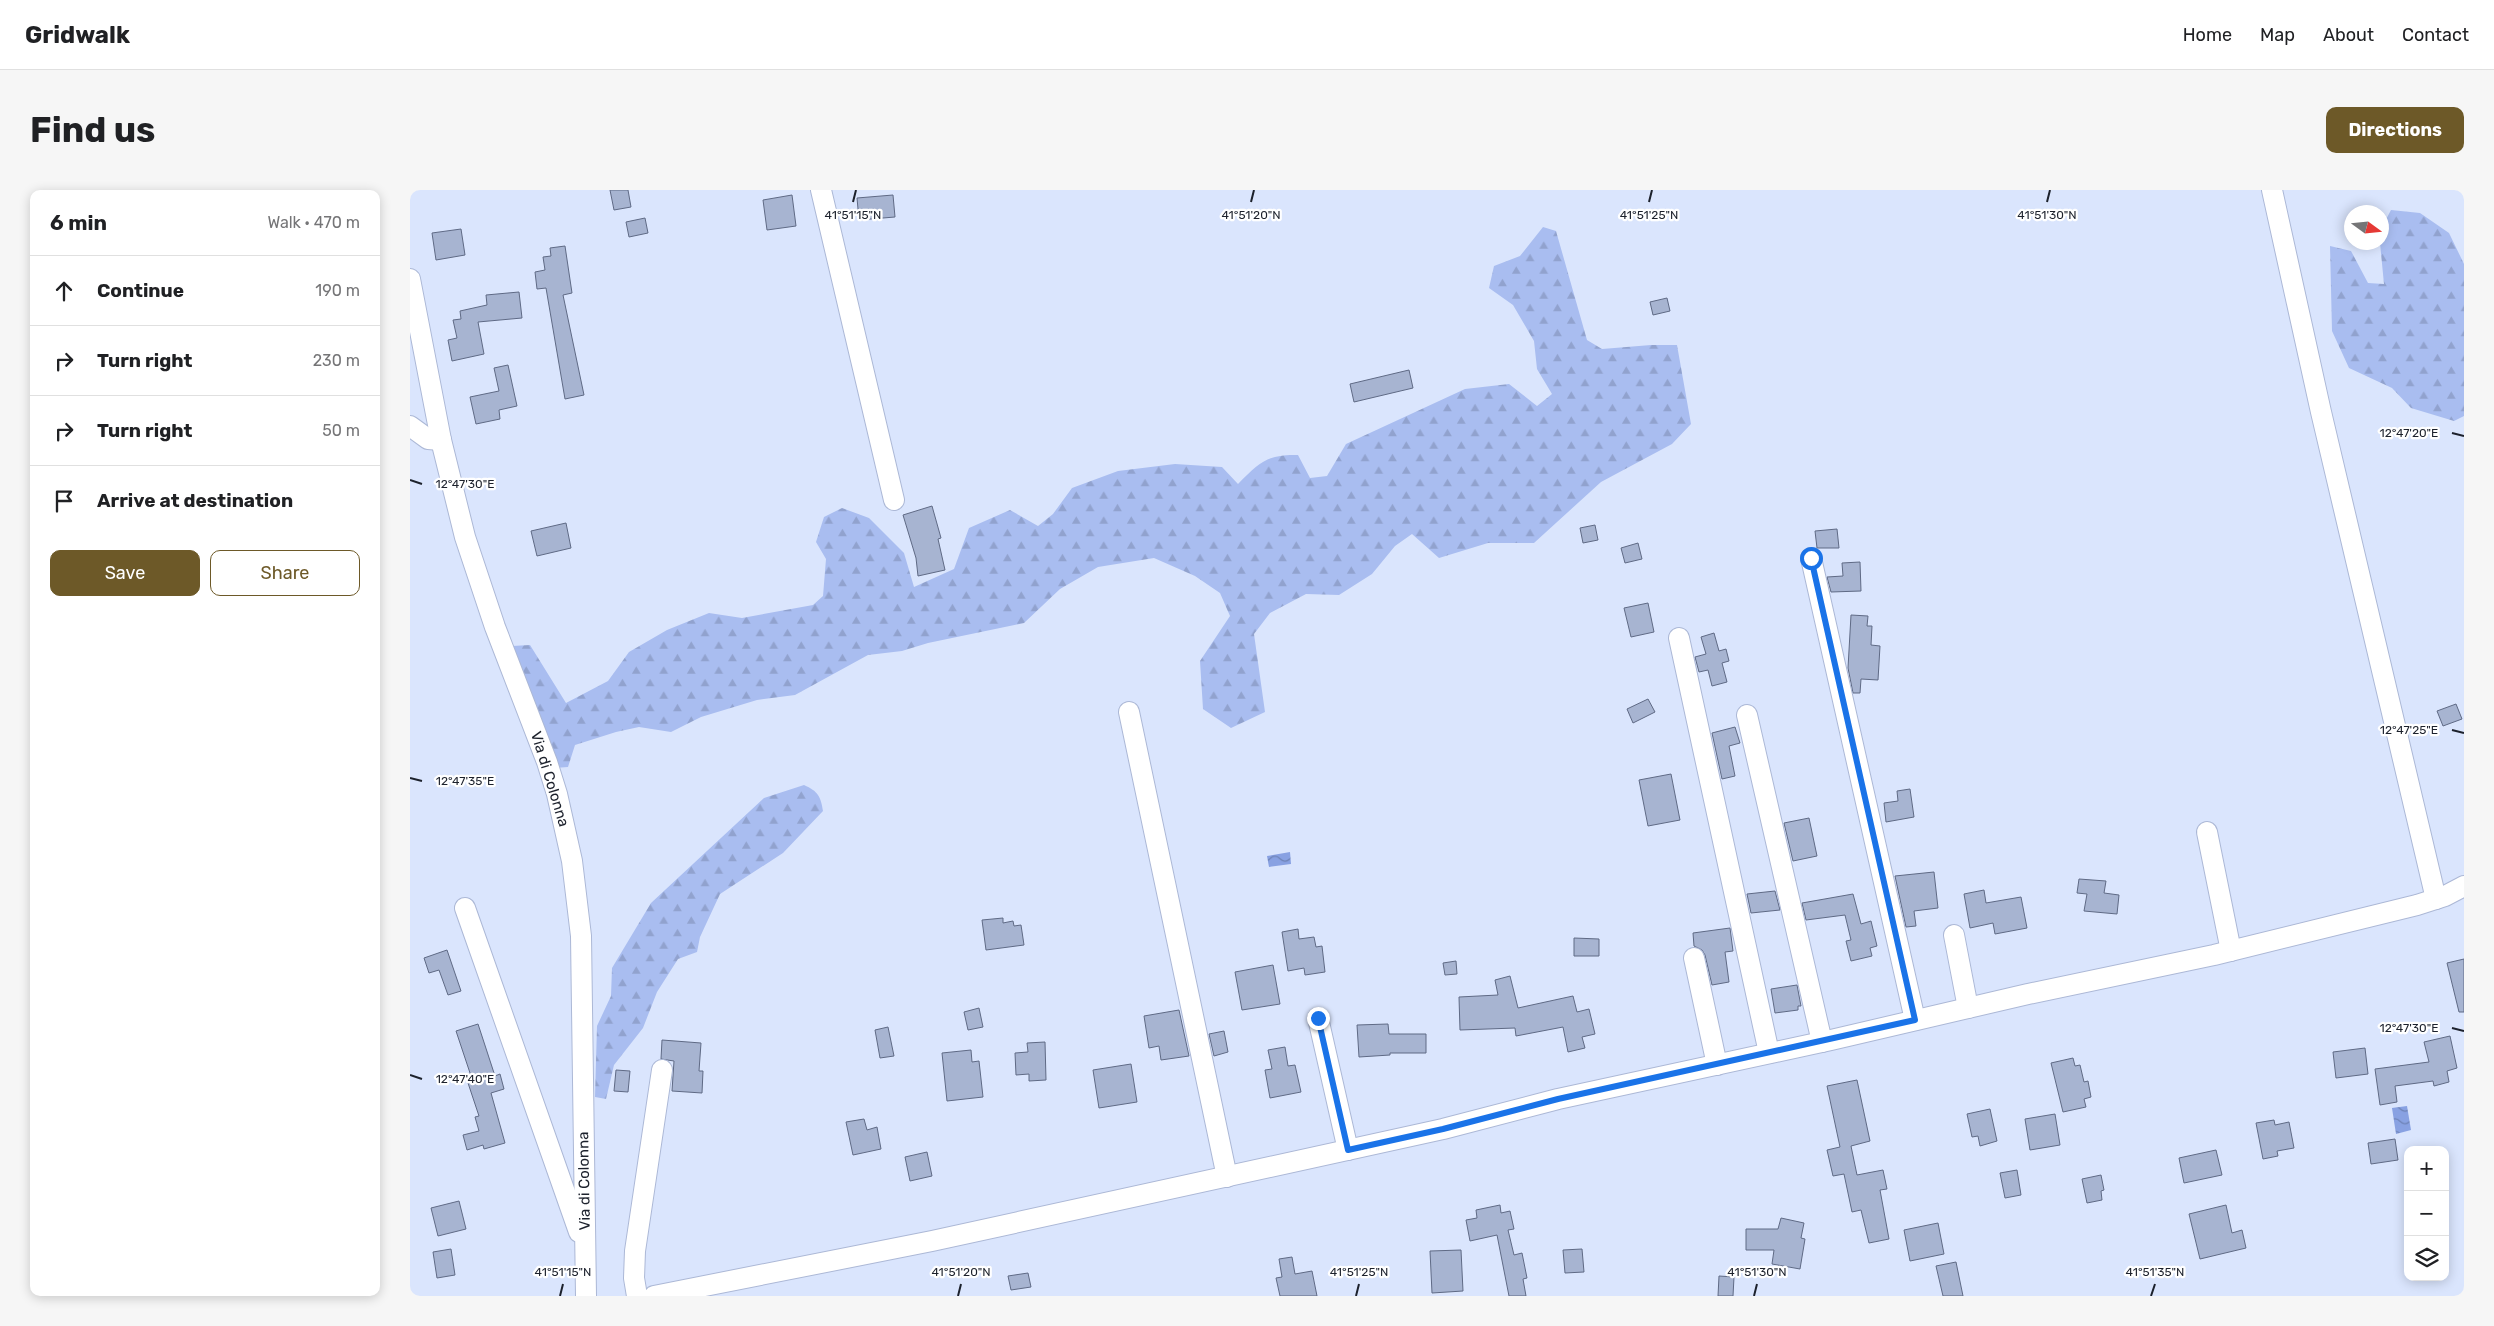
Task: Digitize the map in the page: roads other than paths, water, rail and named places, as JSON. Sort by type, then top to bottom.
[{"type":"street","points":[[821,190],[894,500]]},
{"type":"street","points":[[2272,190],[2320,412],[2436,899]]},
{"type":"street","name":"Via di Colonna","points":[[410,279],[441,440],[466,537],[495,627],[547,762],[557,794],[572,861],[581,936],[586,1296]]},
{"type":"street","points":[[410,426],[428,439],[441,440]]},
{"type":"street","points":[[1811,558],[1915,1020]]},
{"type":"street","points":[[1679,638],[1769,1053]]},
{"type":"street","points":[[1129,712],[1227,1177]]},
{"type":"street","points":[[1747,715],[1822,1042]]},
{"type":"street","points":[[2207,832],[2231,951]]},
{"type":"street","points":[[654,1296],[932,1241],[1227,1177],[1443,1129],[1568,1097],[2231,951],[2436,899],[2464,886]]},
{"type":"street","points":[[465,908],[585,1249]]},
{"type":"street","points":[[1954,935],[1968,1008]]},
{"type":"street","points":[[1694,958],[1717,1065]]},
{"type":"street","points":[[1318,1018],[1348,1150]]},
{"type":"street","points":[[637,1296],[634,1278],[635,1252],[662,1070]]},
{"type":"water","points":[[1290,852],[1291,864],[1269,867],[1267,856]]},
{"type":"water","points":[[2407,1106],[2411,1130],[2396,1134],[2392,1108]]}]
